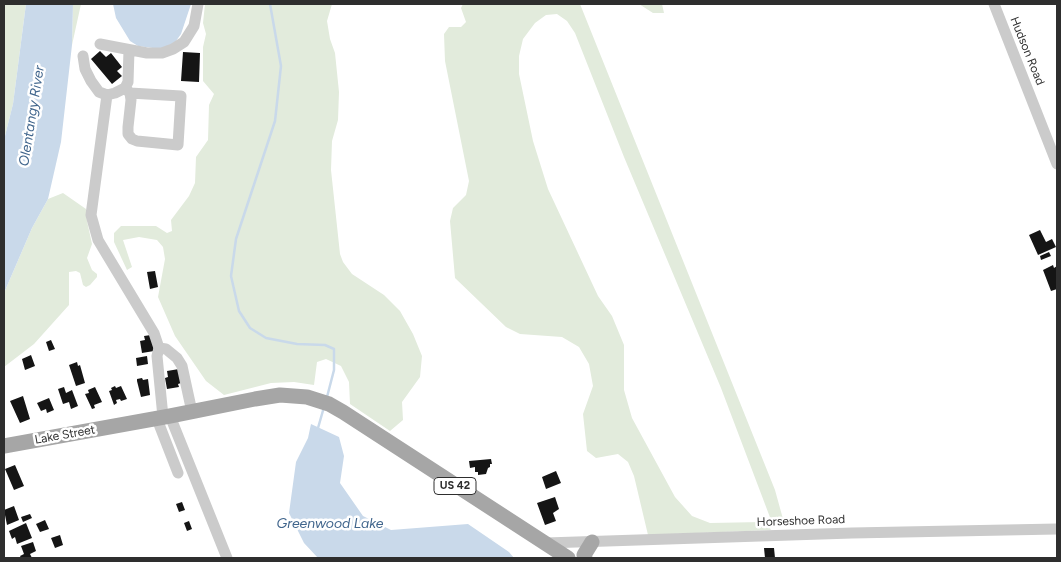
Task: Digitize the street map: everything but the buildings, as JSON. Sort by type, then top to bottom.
[{"type":"main road","name":"US 42","points":[[164,417],[280,395],[307,397],[323,402],[343,412],[568,558]]},
{"type":"main road","name":"Lake Street","points":[[4,446],[164,417]]},
{"type":"main road","points":[[585,558],[584,555],[592,542]]},
{"type":"street","points":[[100,44],[147,53],[173,49],[184,42],[194,26],[198,4]]},
{"type":"street","name":"Hudson Road","points":[[994,4],[1057,164]]},
{"type":"street","points":[[83,56],[85,69],[99,92],[107,95],[128,91],[181,96],[178,145],[137,141],[128,134],[131,100],[128,91],[129,50]]},
{"type":"street","points":[[107,95],[91,215],[98,240],[154,333],[159,348],[157,356],[164,417],[178,473]]},
{"type":"street","points":[[159,348],[166,349],[177,358],[182,366],[192,412]]},
{"type":"street","points":[[164,417],[227,558]]},
{"type":"street","name":"Horseshoe Road","points":[[546,543],[852,533],[1057,529]]},
{"type":"green space","points":[[4,4],[26,4],[13,104],[4,140]]},
{"type":"green space","points":[[73,4],[81,4],[72,45]]},
{"type":"green space","points":[[205,4],[332,4],[327,21],[335,53],[339,92],[338,120],[332,141],[331,170],[340,254],[343,262],[352,274],[384,295],[400,311],[413,334],[422,356],[420,377],[402,402],[403,420],[390,431],[350,404],[349,382],[341,366],[326,359],[317,362],[314,385],[294,382],[271,383],[224,395],[206,381],[175,336],[158,297],[165,259],[163,247],[157,240],[139,237],[123,240],[132,267],[127,270],[114,242],[114,233],[121,226],[156,226],[167,233],[172,231],[171,220],[189,196],[195,183],[196,157],[208,140],[209,105],[214,94],[203,81],[203,47],[206,34],[203,23]]},
{"type":"green space","points":[[463,4],[580,4],[775,490],[783,519],[771,520],[721,388],[624,157],[575,33],[567,21],[557,14],[546,15],[535,23],[523,39],[519,56],[519,74],[533,141],[548,189],[598,296],[612,316],[624,345],[624,390],[632,418],[675,497],[692,516],[710,523],[762,522],[768,524],[771,530],[648,535],[634,476],[628,462],[618,454],[596,458],[587,451],[583,414],[593,386],[589,364],[579,347],[562,337],[520,334],[506,327],[455,278],[450,221],[453,208],[466,195],[469,181],[445,61],[444,34],[449,27],[461,27],[466,22],[461,8]]},
{"type":"green space","points":[[639,4],[662,4],[664,13],[653,13]]},
{"type":"green space","points":[[63,193],[86,209],[92,244],[87,258],[97,277],[86,287],[83,285],[80,273],[76,271],[69,272],[69,305],[34,344],[4,367],[4,293],[32,228],[48,199]]},
{"type":"water","name":"Olentangy River","points":[[26,4],[73,4],[72,45],[61,142],[48,199],[32,228],[4,293],[4,140],[13,104]]},
{"type":"water","points":[[113,4],[191,4],[181,34],[169,46],[160,49],[138,46],[130,41],[116,18]]},
{"type":"water","name":"Greenwood Lake","points":[[311,424],[339,437],[344,456],[340,483],[363,516],[391,530],[468,524],[509,552],[514,558],[318,558],[304,543],[289,513],[296,462],[308,438]]},
{"type":"waterway","points":[[270,4],[281,66],[275,121],[236,239],[231,276],[239,311],[250,328],[266,338],[297,344],[325,345],[334,349],[334,370],[327,397]]},
{"type":"waterway","points":[[318,428],[324,407]]}]
